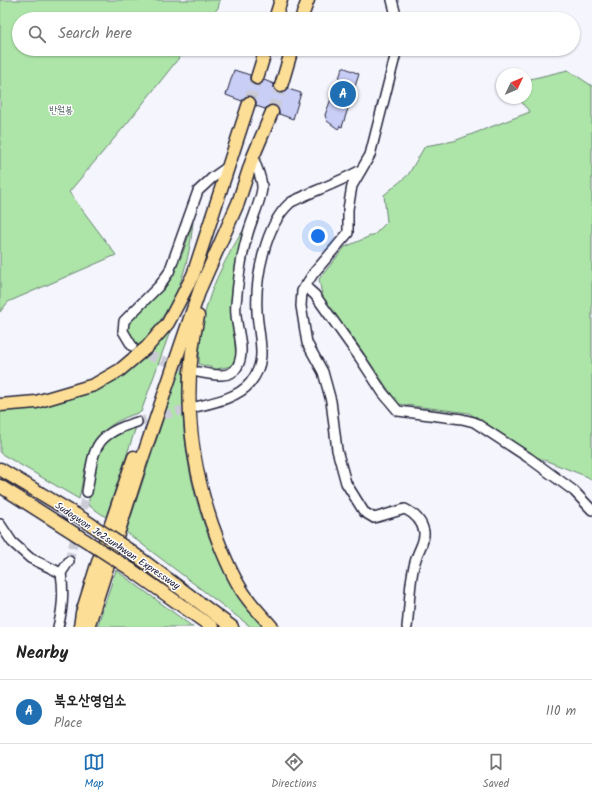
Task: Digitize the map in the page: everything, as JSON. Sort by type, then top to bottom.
[{"type":"highway","points":[[277,12],[281,0]]},
{"type":"highway","points":[[304,12],[308,0]]},
{"type":"highway","points":[[257,78],[264,56]]},
{"type":"highway","points":[[281,86],[290,56]]},
{"type":"highway","points":[[0,405],[36,402],[94,385],[120,370],[147,347],[168,323],[193,275],[249,103]]},
{"type":"highway","points":[[88,627],[139,468],[200,289],[238,203],[253,157],[272,112]]},
{"type":"highway","points":[[80,627],[82,613],[96,568],[191,290],[193,275]]},
{"type":"highway","points":[[205,280],[193,337],[188,392],[191,436],[199,485],[216,535],[241,590],[272,627]]},
{"type":"highway","name":"Sudogwon Je2sunhwan Expressway","points":[[0,469],[82,519],[129,550],[232,627]]},
{"type":"highway","name":"Sudogwon Je2sunhwan Expressway","points":[[0,486],[130,569],[212,627]]},
{"type":"highway","points":[[181,604],[202,627]]},
{"type":"lane","points":[[392,0],[395,12]]},
{"type":"lane","points":[[395,56],[370,155],[352,186],[348,209],[348,233],[305,286],[302,292],[301,306],[307,343],[323,372],[331,401],[337,450],[346,483],[364,512],[374,518],[405,509],[419,519],[422,525],[424,533],[423,544],[417,555],[414,568],[407,627]]},
{"type":"lane","points":[[198,372],[225,375],[232,373],[237,368],[240,360],[241,349],[235,308],[240,264],[247,233],[262,188],[253,157]]},
{"type":"lane","points":[[132,346],[123,331],[124,320],[160,285],[169,272],[198,191],[212,178],[229,166]]},
{"type":"lane","points":[[195,407],[211,404],[237,393],[250,384],[257,372],[263,356],[257,311],[259,266],[269,235],[280,215],[290,203],[345,179],[362,169]]},
{"type":"lane","points":[[305,286],[315,295],[383,393],[398,410],[474,422],[529,458],[574,491],[592,510]]},
{"type":"lane","points":[[87,492],[94,453],[100,440],[121,426],[137,422]]},
{"type":"lane","points":[[0,524],[12,542],[30,558],[61,573]]},
{"type":"lane","points":[[58,627],[62,613],[63,588],[61,573],[69,561]]},
{"type":"green space","name":"반월봉","points":[[0,0],[220,0],[218,8],[215,12],[12,12],[12,56],[180,56],[129,121],[69,192],[116,255],[8,302],[0,312]]},
{"type":"green space","points":[[568,70],[592,86],[592,481],[588,477],[534,456],[469,413],[398,404],[356,342],[323,300],[319,279],[345,247],[375,234],[387,222],[384,195],[408,175],[425,146],[454,141],[530,112],[523,104],[532,104],[532,79]]},
{"type":"green space","points":[[193,222],[188,258],[178,290],[162,319],[138,346],[129,335],[127,329],[128,322],[158,294],[171,277],[182,254]]},
{"type":"green space","points":[[242,232],[233,313],[236,360],[232,366],[216,369],[199,364],[202,327],[210,295],[216,279]]},
{"type":"green space","points":[[172,326],[141,412],[124,418],[111,425],[101,434],[89,455],[79,499],[0,453],[0,410],[87,392]]},
{"type":"green space","points":[[184,356],[182,392],[184,429],[196,500],[208,534],[223,567],[241,598],[263,627],[251,627],[126,532]]},
{"type":"green space","points":[[136,427],[106,517],[88,505],[98,451],[110,436]]},
{"type":"green space","points":[[116,570],[189,624],[193,627],[97,627]]},
{"type":"building","points":[[343,67],[359,74],[342,127],[340,126],[338,129],[327,121],[325,115]]},
{"type":"building","points":[[234,70],[250,75],[250,80],[254,85],[259,85],[264,80],[274,84],[274,88],[279,93],[283,93],[288,89],[301,93],[293,119],[279,114],[278,108],[275,105],[268,106],[265,109],[256,106],[256,101],[252,96],[247,96],[242,101],[226,95]]},
{"type":"tunnel","points":[[249,103],[257,78]]},
{"type":"tunnel","points":[[272,112],[281,86]]},
{"type":"tunnel","points":[[137,349],[149,356],[196,371]]},
{"type":"tunnel","points":[[137,422],[195,407]]},
{"type":"tunnel","points":[[69,561],[87,492]]},
{"type":"place","name":"북오산영업소","points":[[343,94]]}]
